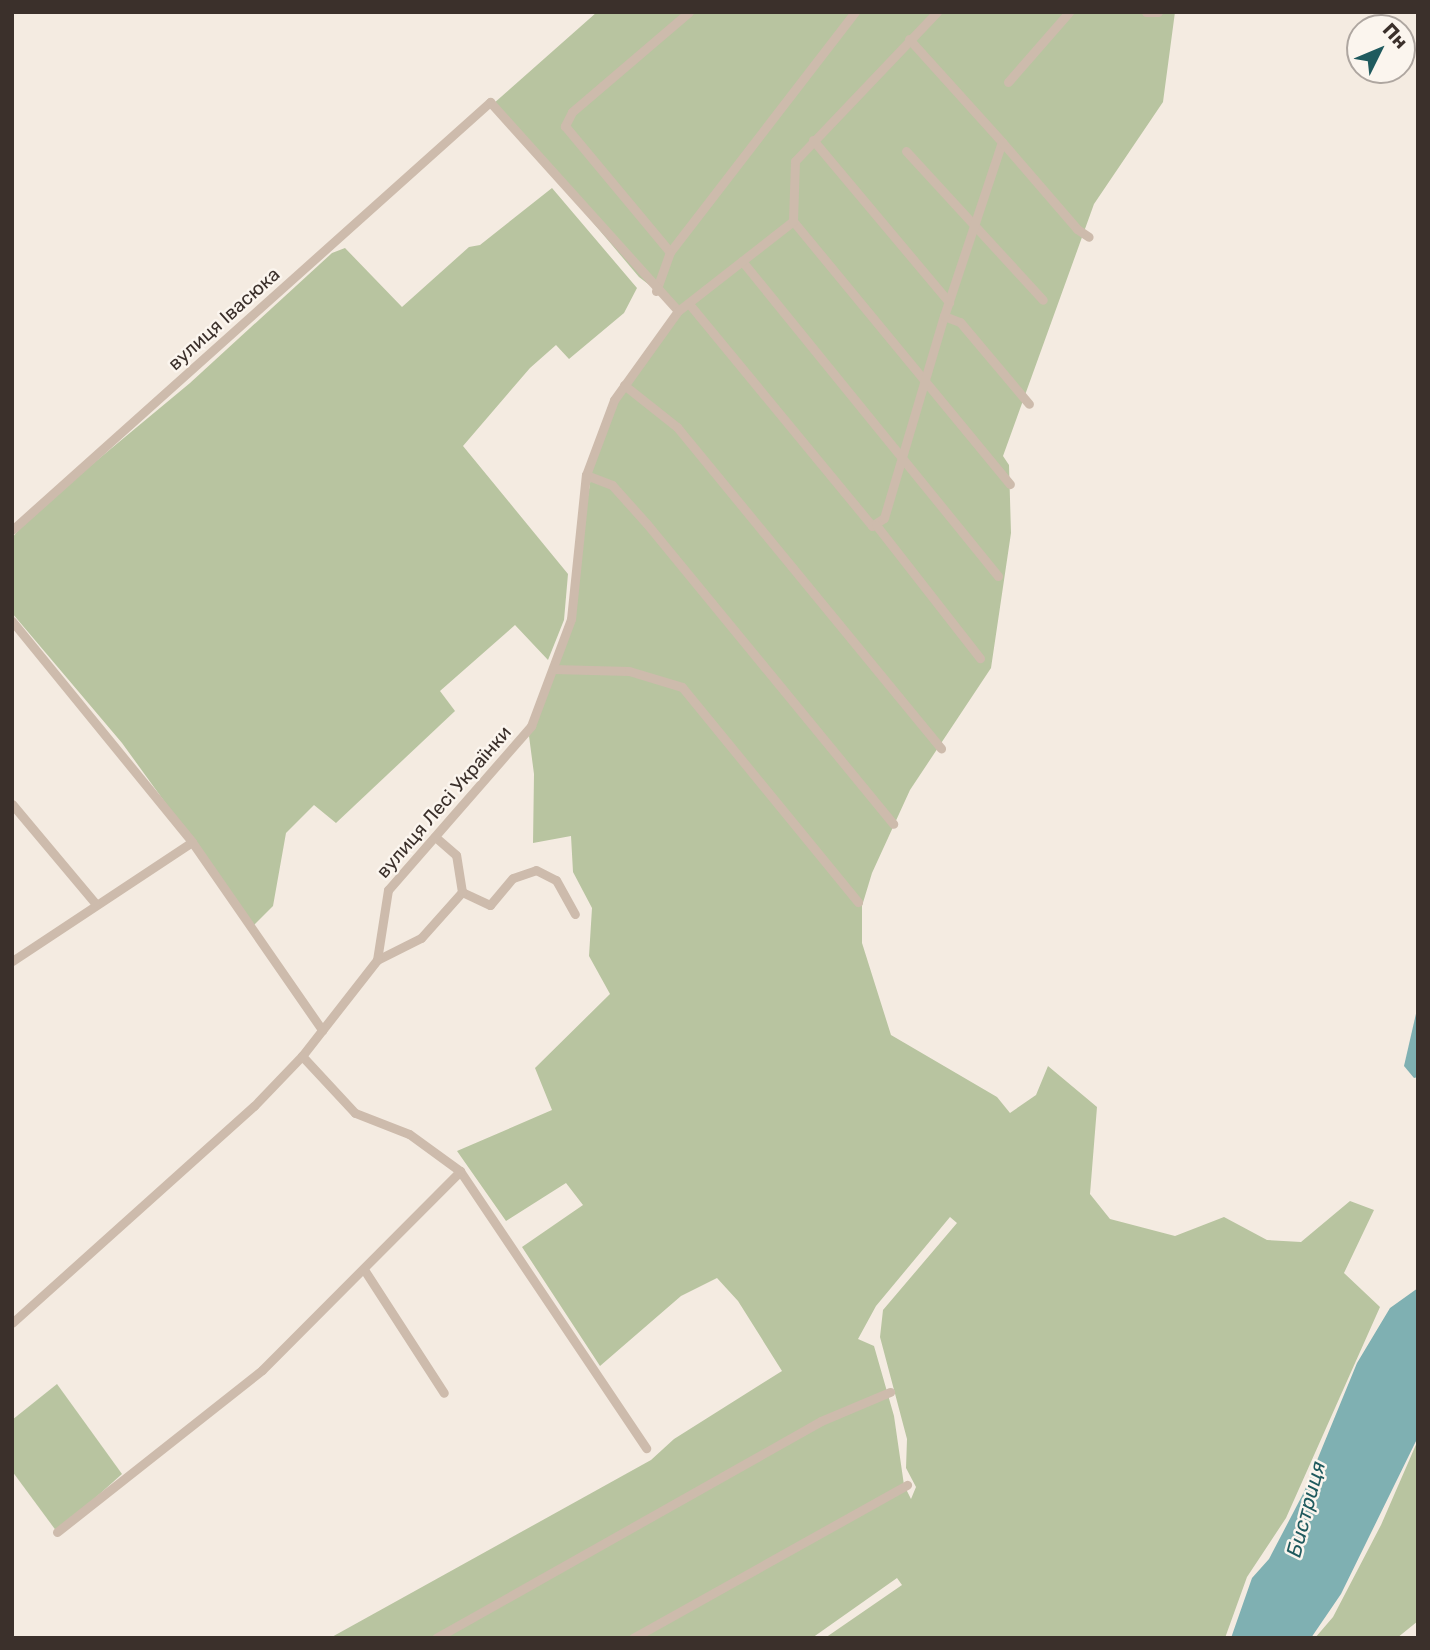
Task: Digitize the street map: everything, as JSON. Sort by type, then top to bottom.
[{"type":"street","points":[[670,252],[565,126],[572,112],[689,12]]},
{"type":"street","points":[[793,221],[690,305],[678,311],[656,291],[670,252],[855,12]]},
{"type":"street","points":[[937,12],[813,140],[793,167],[793,221],[923,382],[1010,484]]},
{"type":"street","points":[[1008,82],[1069,12]]},
{"type":"street","points":[[1146,12],[1158,12]]},
{"type":"street","points":[[909,39],[1077,229],[1089,237]]},
{"type":"street","name":"вулиця Івасюка","points":[[12,530],[391,195],[491,102],[656,291]]},
{"type":"street","points":[[813,140],[949,302]]},
{"type":"street","points":[[876,525],[884,518],[972,223],[1002,142]]},
{"type":"street","points":[[906,150],[1042,300]]},
{"type":"street","points":[[742,261],[998,576]]},
{"type":"street","points":[[690,305],[861,516],[876,525],[980,658]]},
{"type":"street","name":"вулиця Лесі Українки","points":[[12,1323],[254,1106],[302,1056],[377,960],[388,890],[526,733],[571,619],[586,475],[624,385],[678,311]]},
{"type":"street","points":[[944,316],[960,323],[1029,404]]},
{"type":"street","points":[[624,385],[677,427],[941,748]]},
{"type":"street","points":[[586,475],[612,485],[648,524],[893,824]]},
{"type":"street","points":[[12,621],[192,842],[322,1030]]},
{"type":"street","points":[[553,669],[629,671],[682,687],[858,902]]},
{"type":"street","points":[[12,804],[95,903]]},
{"type":"street","points":[[435,837],[456,855],[462,892]]},
{"type":"street","points":[[12,961],[95,903],[192,842]]},
{"type":"street","points":[[462,892],[490,905],[513,878],[536,870],[556,880],[575,914]]},
{"type":"street","points":[[377,960],[421,938],[462,892]]},
{"type":"street","points":[[302,1056],[350,1109],[409,1134],[460,1171],[646,1448]]},
{"type":"street","points":[[57,1532],[262,1370],[365,1271],[460,1171]]},
{"type":"street","points":[[365,1271],[444,1394]]},
{"type":"street","points":[[436,1638],[821,1421],[890,1392]]},
{"type":"street","points":[[634,1638],[907,1485]]},
{"type":"green space","points":[[597,12],[1175,12],[1163,102],[1094,204],[1003,456],[1009,465],[1011,533],[991,668],[910,790],[872,873],[862,906],[862,943],[891,1035],[997,1097],[1010,1113],[1036,1095],[1048,1066],[1097,1107],[1090,1194],[1110,1219],[1175,1236],[1224,1217],[1267,1240],[1301,1242],[1350,1201],[1374,1210],[1344,1273],[1380,1307],[1286,1518],[1247,1577],[1225,1638],[825,1638],[902,1585],[897,1578],[812,1638],[330,1638],[651,1460],[674,1439],[782,1371],[738,1301],[717,1278],[681,1296],[600,1366],[522,1247],[583,1205],[566,1183],[506,1221],[457,1151],[552,1110],[535,1068],[610,994],[589,956],[592,908],[573,872],[571,836],[533,843],[534,774],[529,736],[568,630],[593,463],[619,395],[683,311],[639,277],[493,104]],"holes":[[[950,1217],[957,1223],[883,1310],[880,1337],[907,1439],[906,1468],[916,1487],[911,1499],[904,1485],[894,1416],[874,1346],[858,1339],[876,1306]]]},
{"type":"green space","points":[[552,188],[637,288],[624,313],[569,359],[556,345],[530,368],[463,446],[568,574],[564,620],[548,660],[515,625],[440,691],[455,711],[336,823],[314,805],[286,833],[273,906],[254,925],[122,743],[12,613],[12,538],[30,516],[190,383],[332,253],[345,248],[402,307],[469,247],[480,245]]},
{"type":"green space","points":[[57,1384],[122,1474],[57,1532],[12,1471],[12,1420]]},
{"type":"green space","points":[[1418,1440],[1418,1621],[1397,1638],[1315,1638],[1333,1617],[1381,1525]]},
{"type":"water","points":[[1418,1005],[1418,1077],[1414,1078],[1404,1066]]},
{"type":"water","name":"Бистриця","points":[[1418,1288],[1418,1437],[1341,1594],[1311,1638],[1231,1638],[1252,1578],[1269,1559],[1304,1492],[1357,1363],[1390,1308]]}]
